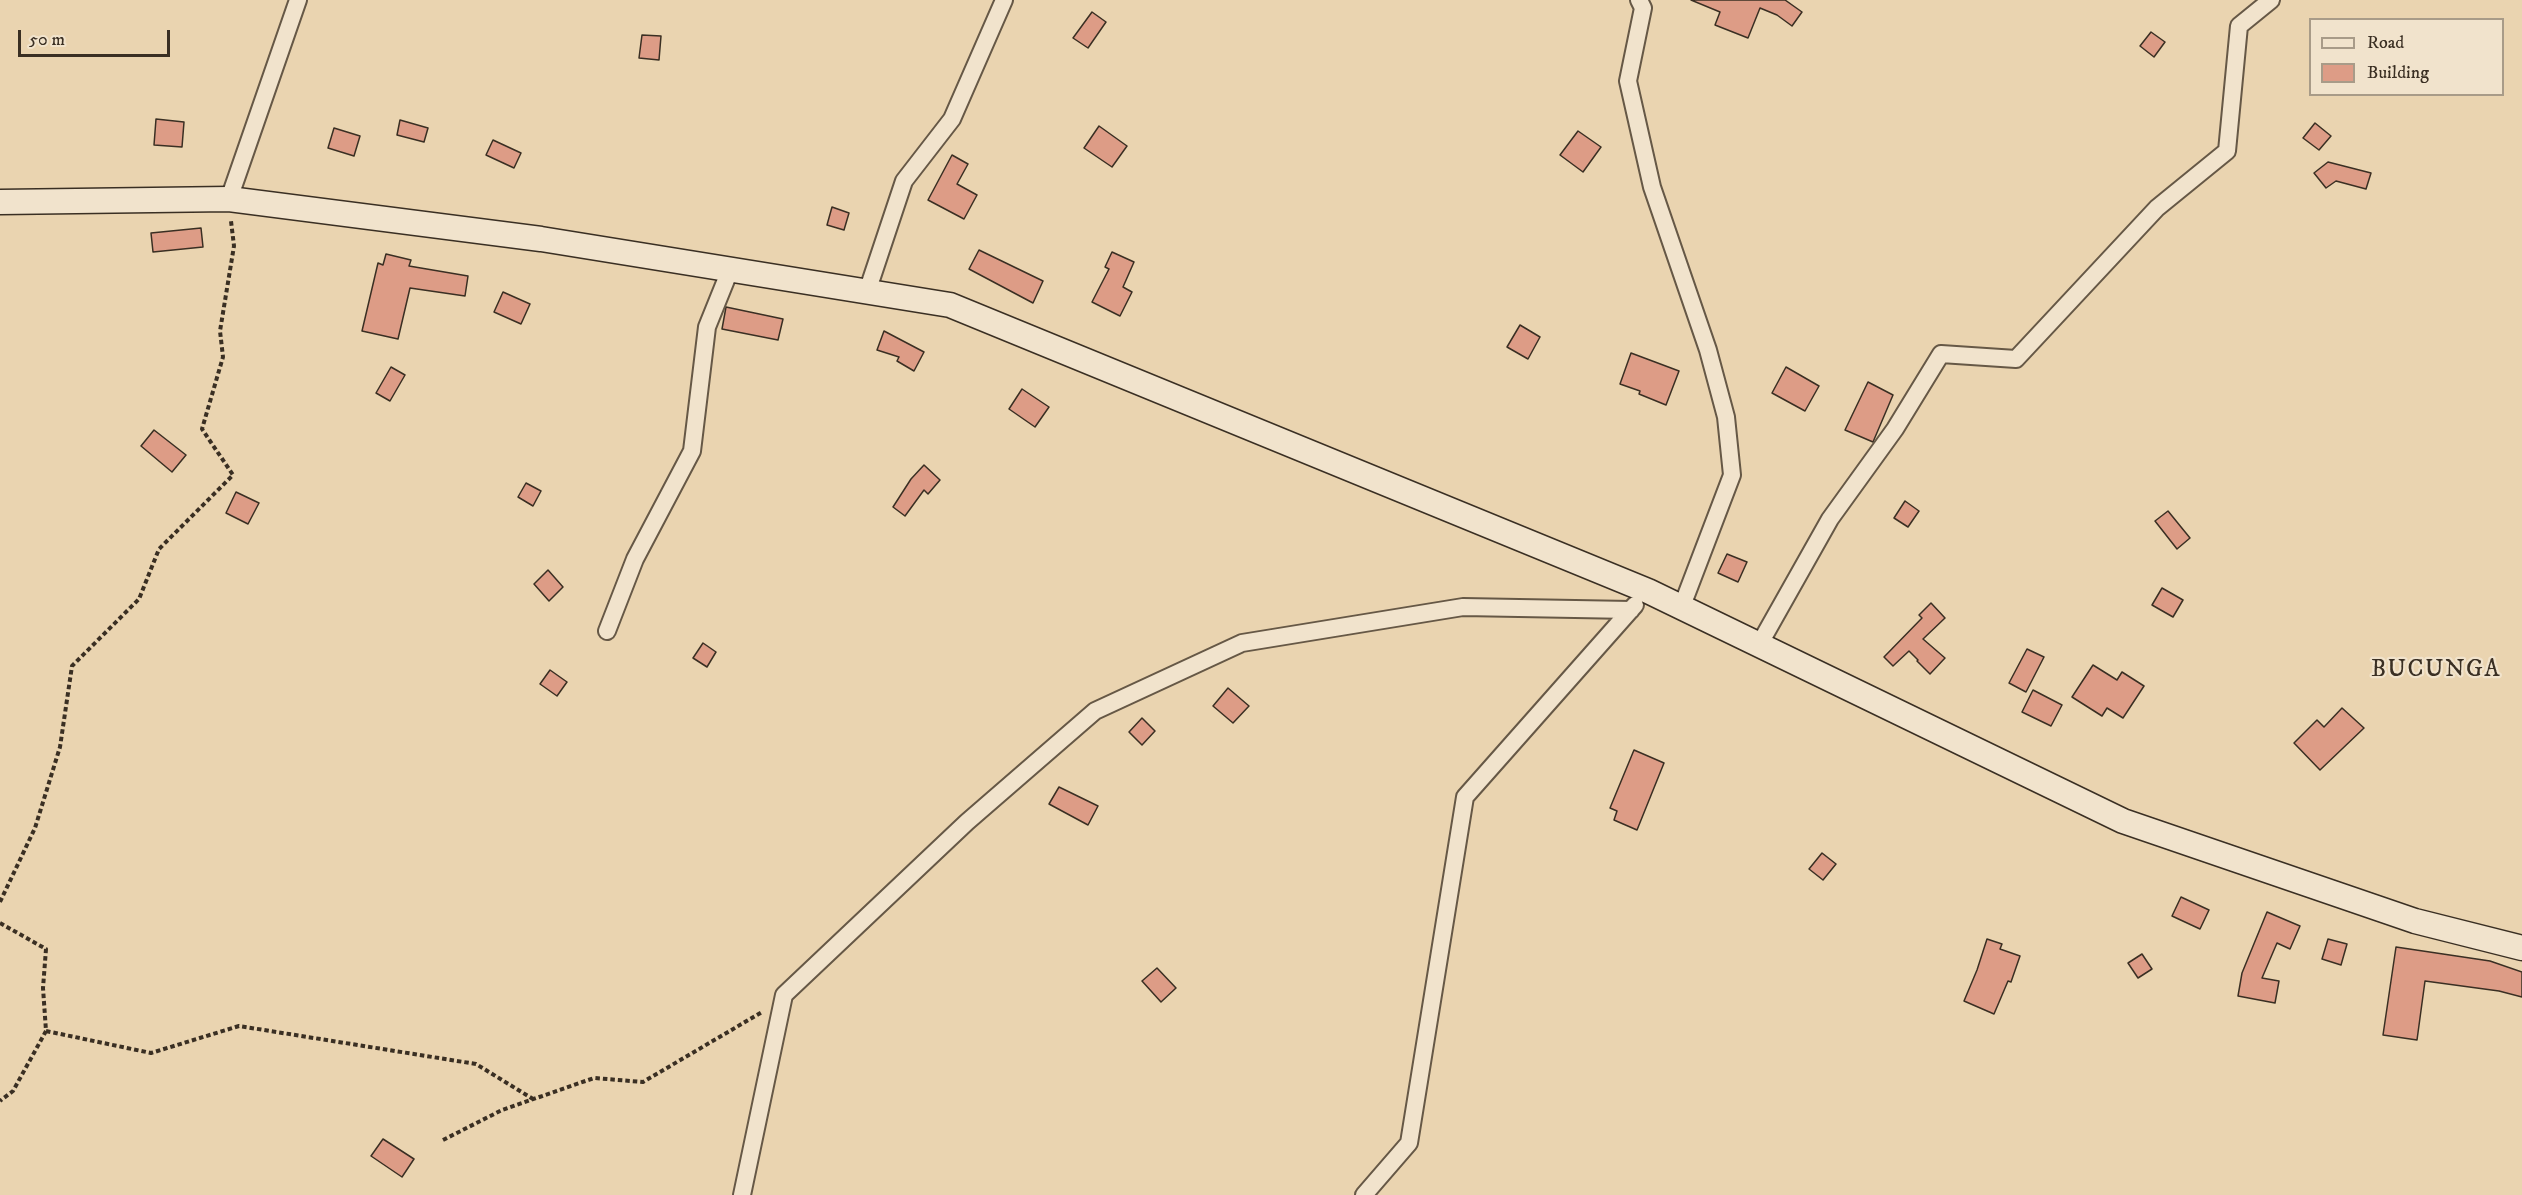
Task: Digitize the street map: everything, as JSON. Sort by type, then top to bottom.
[{"type":"street","points":[[229,199],[298,0]]},
{"type":"street","points":[[867,292],[904,181],[952,119],[1004,0]]},
{"type":"street","points":[[1639,0],[1643,8],[1629,81],[1652,187],[1708,350],[1726,417],[1732,475],[1682,606]]},
{"type":"street","points":[[1759,645],[1830,519],[1895,429],[1941,354],[2016,358],[2157,207],[2227,151],[2239,26],[2271,0]]},
{"type":"street","points":[[0,202],[229,199],[541,239],[950,305],[1648,591],[2123,821],[2415,921],[2522,948]]},
{"type":"street","points":[[607,632],[635,559],[692,451],[707,327],[730,270]]},
{"type":"street","points":[[1364,1195],[1409,1143],[1465,797],[1648,591]]},
{"type":"street","points":[[741,1195],[784,994],[967,822],[1095,711],[1242,643],[1463,607],[1631,610]]},
{"type":"path","points":[[0,902],[34,828],[60,747],[72,666],[139,599],[159,549],[233,475],[202,429],[223,357],[220,331],[234,246],[229,199]]},
{"type":"path","points":[[0,923],[46,949],[43,988],[46,1031],[13,1091],[0,1101]]},
{"type":"path","points":[[443,1140],[502,1110],[594,1078],[643,1082],[783,999]]},
{"type":"path","points":[[46,1031],[151,1053],[239,1026],[476,1064],[533,1099]]},
{"type":"building","points":[[1691,0],[1785,0],[1802,12],[1792,26],[1777,15],[1760,8],[1748,38],[1715,25],[1720,12]]},
{"type":"building","points":[[1092,12],[1106,22],[1088,48],[1073,38]]},
{"type":"building","points":[[2151,32],[2165,42],[2154,57],[2140,46]]},
{"type":"building","points":[[642,35],[661,36],[659,60],[639,58]]},
{"type":"building","points":[[156,119],[184,122],[182,147],[154,145]]},
{"type":"building","points":[[400,120],[428,128],[424,142],[397,135]]},
{"type":"building","points":[[2315,123],[2331,136],[2319,150],[2303,138]]},
{"type":"building","points":[[1099,126],[1127,146],[1112,167],[1084,148]]},
{"type":"building","points":[[334,128],[360,136],[354,156],[328,148]]},
{"type":"building","points":[[1578,131],[1601,147],[1583,172],[1560,155]]},
{"type":"building","points":[[493,140],[521,153],[514,168],[486,155]]},
{"type":"building","points":[[952,155],[968,164],[957,184],[977,195],[964,219],[928,200]]},
{"type":"building","points":[[2328,162],[2371,173],[2366,189],[2336,181],[2326,188],[2314,173]]},
{"type":"building","points":[[832,207],[849,213],[844,230],[827,225]]},
{"type":"building","points":[[201,228],[203,247],[153,252],[151,233]]},
{"type":"building","points":[[979,250],[1043,281],[1033,303],[969,269]]},
{"type":"building","points":[[1112,252],[1134,262],[1123,287],[1132,292],[1120,316],[1092,302],[1109,269],[1105,267]]},
{"type":"building","points":[[386,254],[411,260],[409,266],[468,276],[465,296],[410,288],[398,339],[362,331],[378,263],[383,265]]},
{"type":"building","points":[[503,292],[530,304],[521,324],[494,312]]},
{"type":"building","points":[[726,307],[783,319],[778,340],[722,329]]},
{"type":"building","points":[[1520,325],[1540,337],[1528,359],[1507,347]]},
{"type":"building","points":[[884,331],[924,352],[914,371],[897,361],[899,357],[877,350]]},
{"type":"building","points":[[1631,353],[1679,371],[1666,405],[1639,394],[1640,391],[1620,384]]},
{"type":"building","points":[[391,367],[405,375],[390,401],[376,393]]},
{"type":"building","points":[[1786,367],[1819,386],[1805,411],[1772,393]]},
{"type":"building","points":[[1868,382],[1893,395],[1873,442],[1845,430]]},
{"type":"building","points":[[1022,389],[1049,407],[1035,427],[1009,409]]},
{"type":"building","points":[[154,430],[186,455],[172,472],[141,446]]},
{"type":"building","points":[[924,465],[940,480],[928,494],[924,490],[905,516],[893,507],[911,479]]},
{"type":"building","points":[[526,483],[541,491],[533,506],[518,497]]},
{"type":"building","points":[[236,492],[259,503],[248,524],[226,513]]},
{"type":"building","points":[[1905,501],[1919,511],[1908,527],[1894,518]]},
{"type":"building","points":[[2168,511],[2190,538],[2177,549],[2155,521]]},
{"type":"building","points":[[1727,554],[1747,562],[1738,582],[1718,573]]},
{"type":"building","points":[[548,570],[563,587],[549,601],[534,584]]},
{"type":"building","points":[[2162,588],[2183,600],[2173,617],[2152,605]]},
{"type":"building","points":[[1931,603],[1945,618],[1923,639],[1945,658],[1930,674],[1909,651],[1893,666],[1884,657],[1922,618],[1919,615]]},
{"type":"building","points":[[703,643],[716,652],[707,667],[693,658]]},
{"type":"building","points":[[2027,649],[2044,657],[2026,692],[2009,683]]},
{"type":"building","points":[[2093,665],[2117,680],[2122,672],[2144,686],[2123,718],[2107,708],[2102,716],[2072,697]]},
{"type":"building","points":[[550,670],[567,682],[557,696],[540,684]]},
{"type":"building","points":[[1228,688],[1249,706],[1233,723],[1213,706]]},
{"type":"building","points":[[2033,690],[2062,705],[2051,726],[2022,712]]},
{"type":"building","points":[[2342,708],[2364,728],[2320,770],[2294,743],[2317,720],[2324,727]]},
{"type":"building","points":[[1142,718],[1155,731],[1142,745],[1129,732]]},
{"type":"building","points":[[1634,750],[1664,763],[1637,830],[1614,820],[1617,811],[1610,808]]},
{"type":"building","points":[[1059,787],[1098,806],[1088,825],[1049,804]]},
{"type":"building","points":[[1822,853],[1836,864],[1823,880],[1809,869]]},
{"type":"building","points":[[2181,897],[2209,910],[2200,929],[2172,916]]},
{"type":"building","points":[[2267,912],[2300,926],[2290,949],[2277,943],[2262,978],[2279,981],[2275,1003],[2238,996],[2242,973]]},
{"type":"building","points":[[1987,939],[2002,944],[2000,949],[2020,956],[2011,982],[2008,981],[1994,1014],[1964,1001]]},
{"type":"building","points":[[2328,939],[2347,944],[2341,965],[2322,959]]},
{"type":"building","points":[[2396,947],[2490,961],[2522,972],[2522,997],[2499,991],[2425,981],[2417,1040],[2383,1035]]},
{"type":"building","points":[[2142,954],[2152,969],[2138,978],[2128,963]]},
{"type":"building","points":[[1157,968],[1176,988],[1161,1002],[1142,981]]},
{"type":"building","points":[[383,1139],[414,1159],[402,1177],[371,1156]]},
{"type":"district","name":"BUCUNGA","points":[[2436,671]]}]
